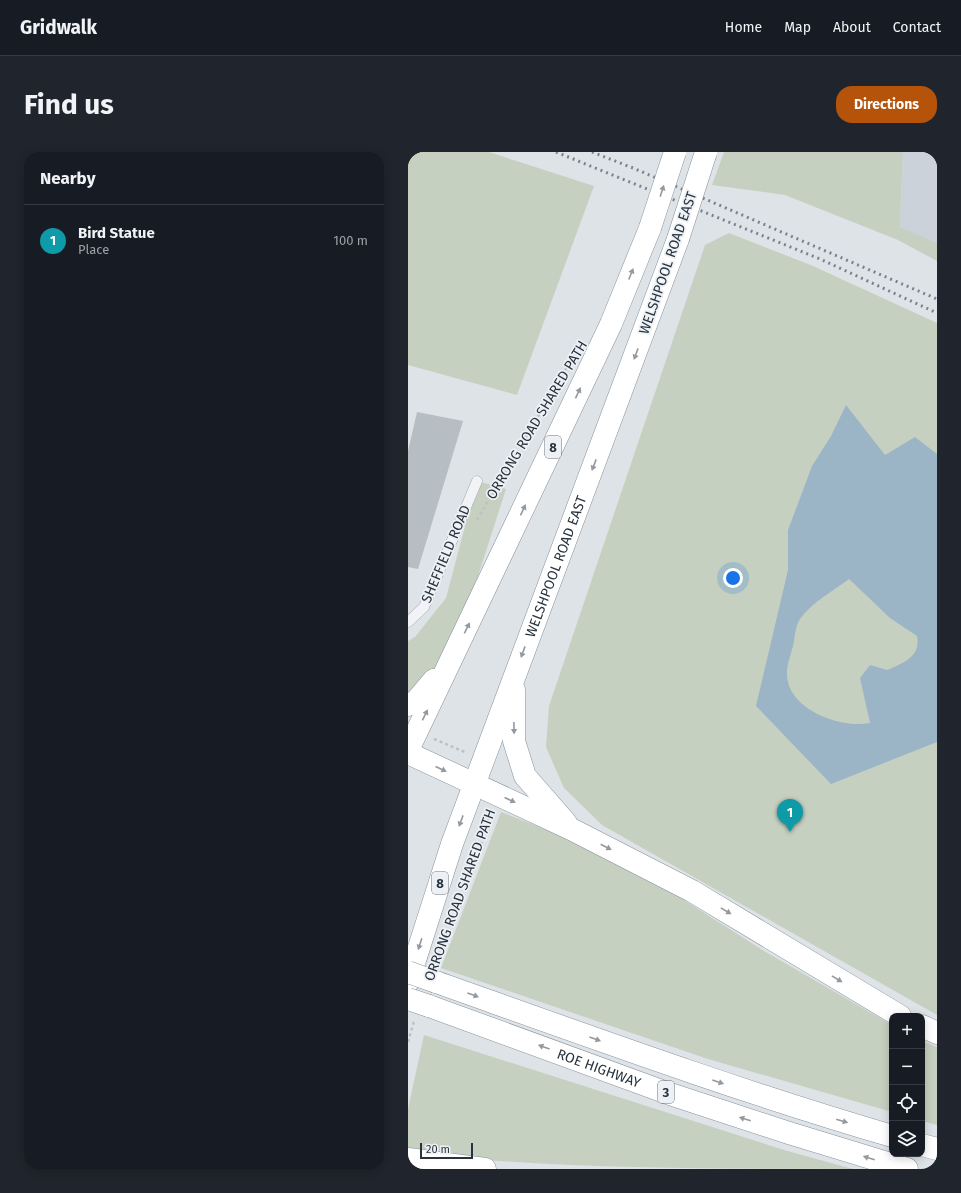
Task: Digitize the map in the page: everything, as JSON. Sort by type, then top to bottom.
[{"type":"highway","name":"WELSHPOOL ROAD EAST","points":[[411,745],[611,324],[650,228],[674,152]]},
{"type":"highway","name":"WELSHPOOL ROAD EAST","points":[[408,982],[452,844],[514,675],[611,422],[678,239],[706,152]]},
{"type":"highway","points":[[408,705],[416,701],[450,663]]},
{"type":"highway","points":[[514,675],[514,741],[525,776],[571,829]]},
{"type":"highway","points":[[411,745],[474,784],[571,829],[692,891],[895,1013]]},
{"type":"highway","name":"ROE HIGHWAY","points":[[408,972],[676,1068],[792,1107],[889,1135]]},
{"type":"highway","name":"ROE HIGHWAY","points":[[417,1008],[670,1094],[789,1133],[907,1169]]},
{"type":"highway","points":[[925,1027],[937,1033]]},
{"type":"highway","points":[[925,1146],[937,1149]]},
{"type":"highway","points":[[408,1159],[485,1169]]},
{"type":"lane","name":"SHEFFIELD ROAD","points":[[408,622],[424,607],[476,481]]},
{"type":"path","name":"ORRONG ROAD SHARED PATH","points":[[476,522],[569,364]]},
{"type":"path","points":[[411,745],[484,760]]},
{"type":"path","name":"ORRONG ROAD SHARED PATH","points":[[459,889],[476,860],[486,831],[488,812],[499,795]]},
{"type":"path","points":[[408,1042],[417,1008]]},
{"type":"shaded area","points":[[903,152],[937,152],[937,244],[900,227]]},
{"type":"green space","points":[[408,152],[489,152],[594,186],[517,395],[408,365]]},
{"type":"green space","points":[[724,152],[903,152],[900,227],[937,243],[937,261],[898,240],[785,195],[712,185]]},
{"type":"green space","points":[[729,233],[813,266],[937,323],[937,1015],[602,825],[564,788],[546,747],[549,706],[705,245]]},
{"type":"green space","points":[[477,481],[506,489],[450,663],[408,705],[408,641],[415,637],[446,598]]},
{"type":"green space","points":[[501,812],[586,845],[673,893],[764,951],[889,1023],[889,1111],[708,1059],[441,968]]},
{"type":"green space","points":[[424,1035],[784,1150],[853,1169],[630,1167],[519,1162],[408,1153],[408,1109]]},
{"type":"green space","points":[[925,1042],[937,1047],[937,1125],[925,1122]]},
{"type":"water","points":[[846,405],[885,455],[915,437],[937,454],[937,742],[831,784],[756,706],[788,570],[788,530],[812,466],[831,436]],"holes":[[[849,579],[890,618],[917,636],[918,643],[913,654],[905,662],[887,670],[870,665],[860,678],[870,723],[845,723],[830,719],[817,714],[805,706],[795,696],[789,685],[787,672],[788,662],[798,622],[816,602]]]},
{"type":"building","points":[[417,412],[463,421],[418,569],[408,567],[408,451]]},
{"type":"railway","points":[[556,152],[820,259],[937,313]]},
{"type":"railway","points":[[592,152],[633,168],[937,299]]},
{"type":"place","name":"Bird Statue","points":[[790,832]]}]
